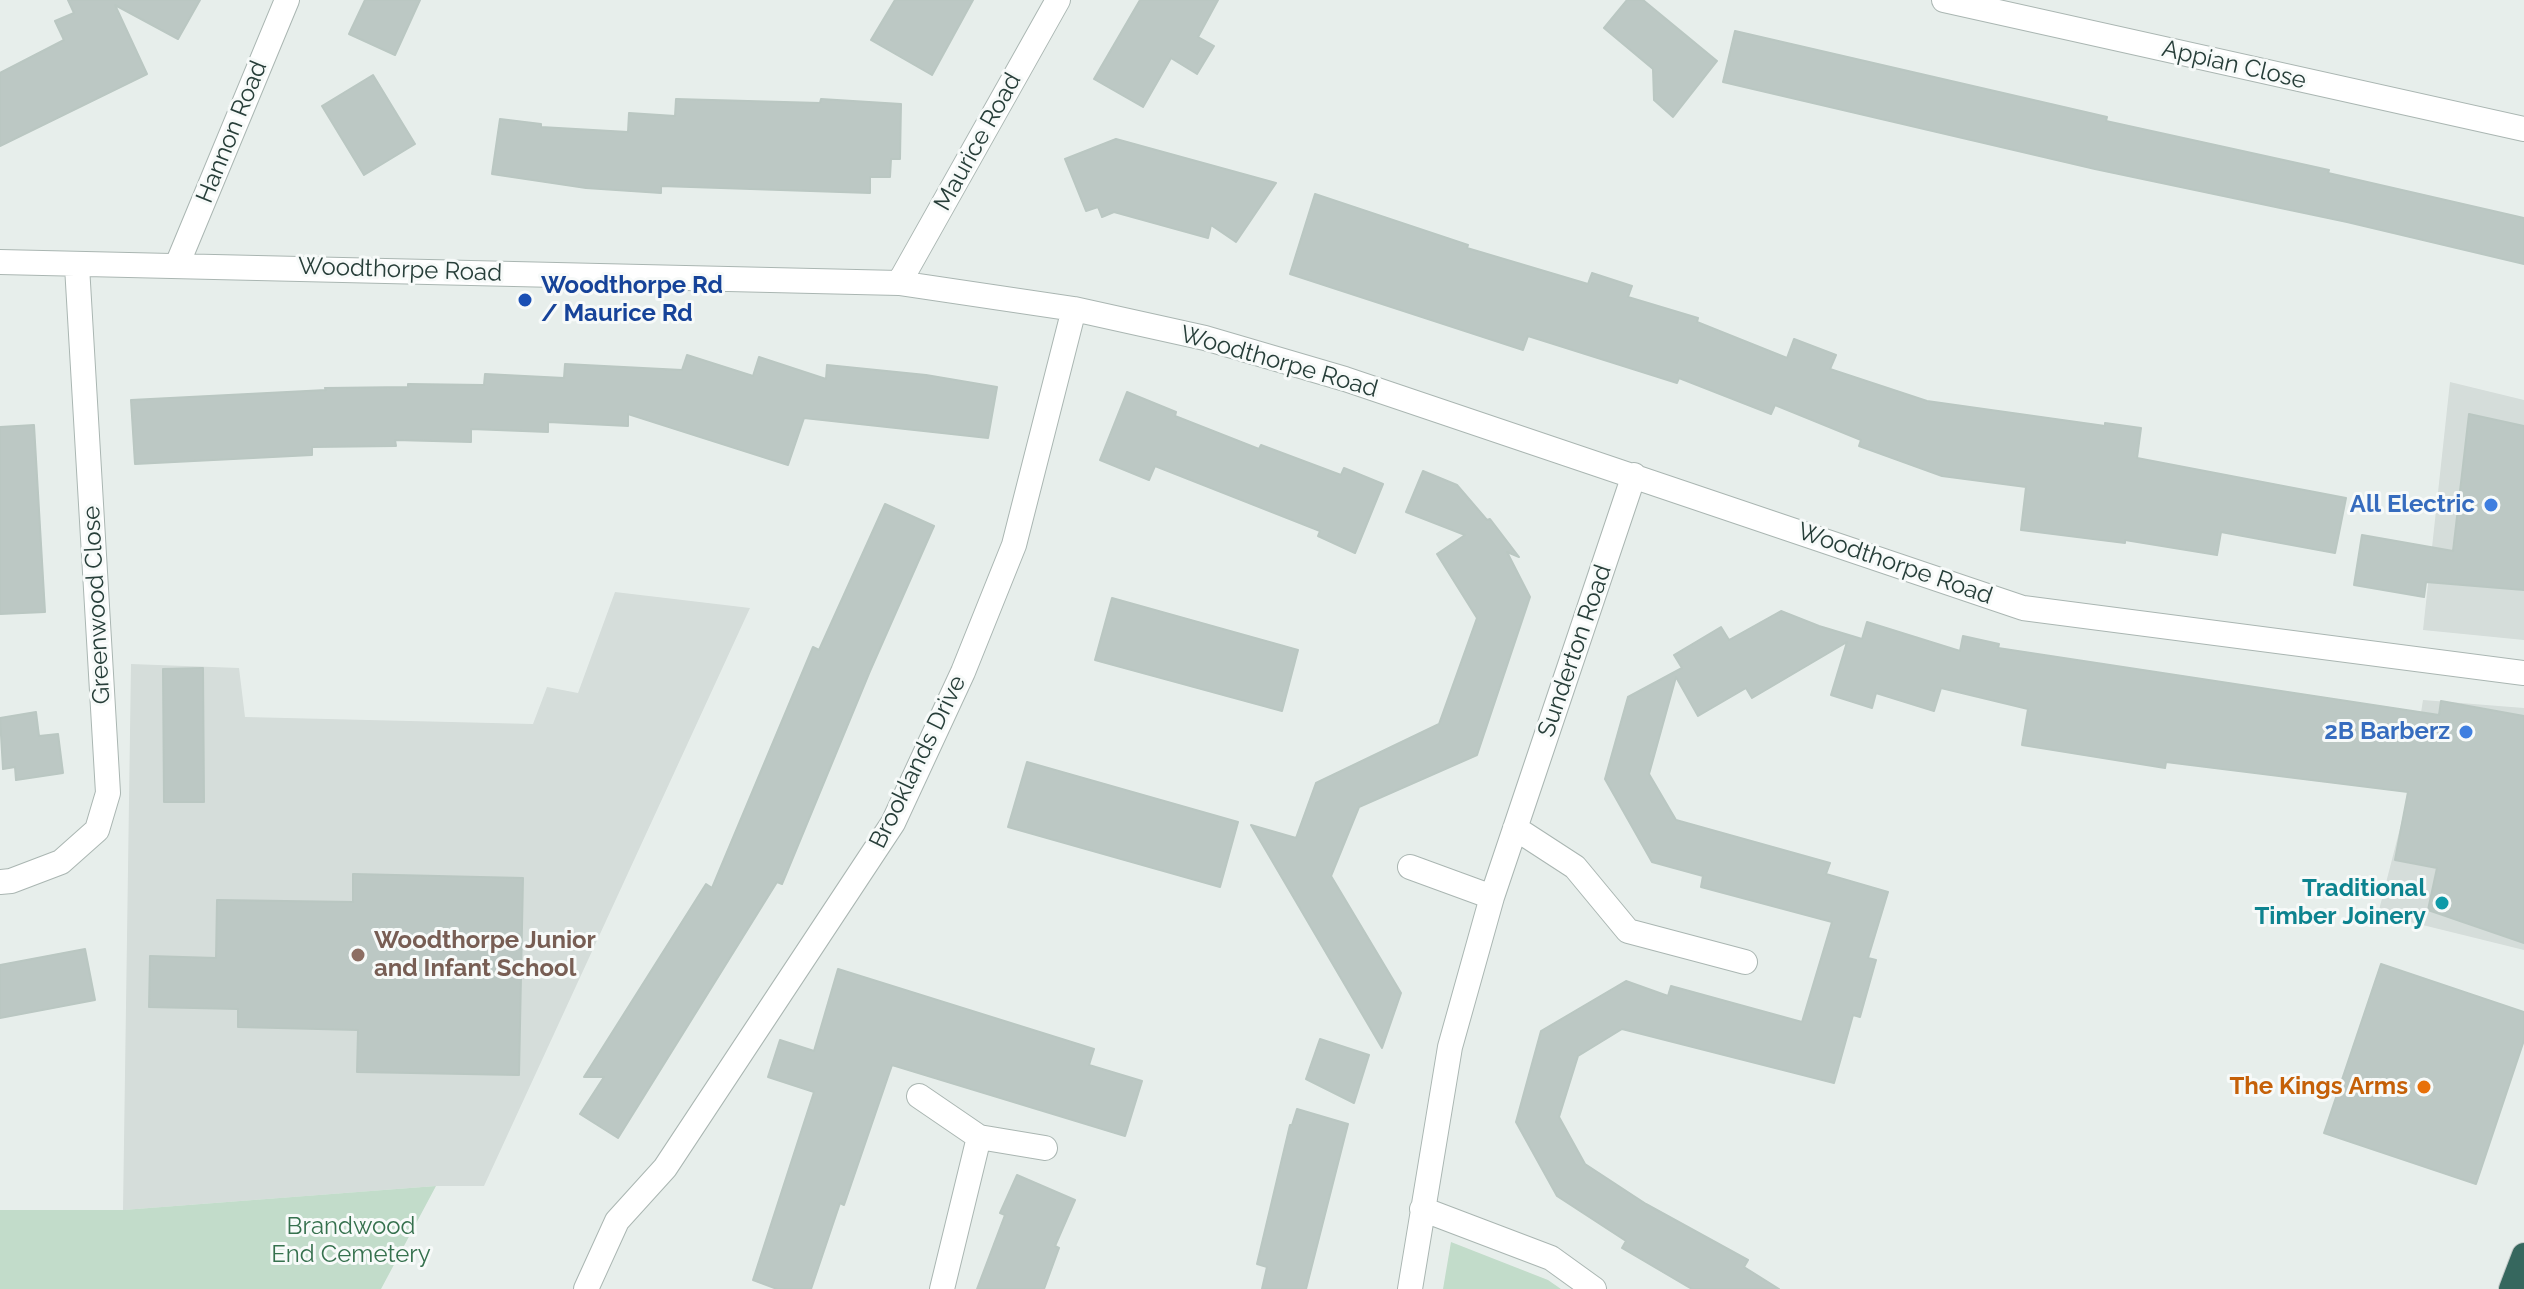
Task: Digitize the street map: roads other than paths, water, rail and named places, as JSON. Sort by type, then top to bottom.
[{"type":"highway","points":[[2511,1289],[2524,1255]]},
{"type":"street","name":"Hannon Road","points":[[177,265],[287,0]]},
{"type":"street","name":"Maurice Road","points":[[899,283],[1058,0]]},
{"type":"street","name":"Appian Close","points":[[1944,0],[2524,129]]},
{"type":"street","name":"Woodthorpe Road","points":[[0,262],[899,283],[1074,309],[1205,338],[1345,379],[2023,608],[2524,673]]},
{"type":"street","name":"Greenwood Close","points":[[0,882],[11,881],[61,862],[97,830],[108,793],[77,266]]},
{"type":"street","name":"Brooklands Drive","points":[[586,1289],[617,1221],[665,1168],[893,823],[963,672],[1014,545],[1074,309]]},
{"type":"street","name":"Sunderton Road","points":[[1410,1289],[1450,1047],[1492,897],[1634,475]]},
{"type":"street","points":[[1515,828],[1575,867],[1628,931],[1745,962]]},
{"type":"street","points":[[1410,867],[1492,897]]},
{"type":"street","points":[[919,1096],[979,1137],[1045,1148]]},
{"type":"street","points":[[942,1289],[979,1137]]},
{"type":"street","points":[[1422,1209],[1551,1258],[1594,1289]]},
{"type":"place","name":"Woodthorpe Rd / Maurice Rd","points":[[525,300]]},
{"type":"place","name":"All Electric","points":[[2491,505]]},
{"type":"place","name":"2B Barberz","points":[[2466,732]]},
{"type":"place","name":"Traditional Timber Joinery","points":[[2442,903]]},
{"type":"place","name":"Woodthorpe Junior and Infant School","points":[[358,955]]},
{"type":"place","name":"The Kings Arms","points":[[2424,1087]]},
{"type":"park label","name":"Brandwood End Cemetery","points":[[351,1241]]}]
